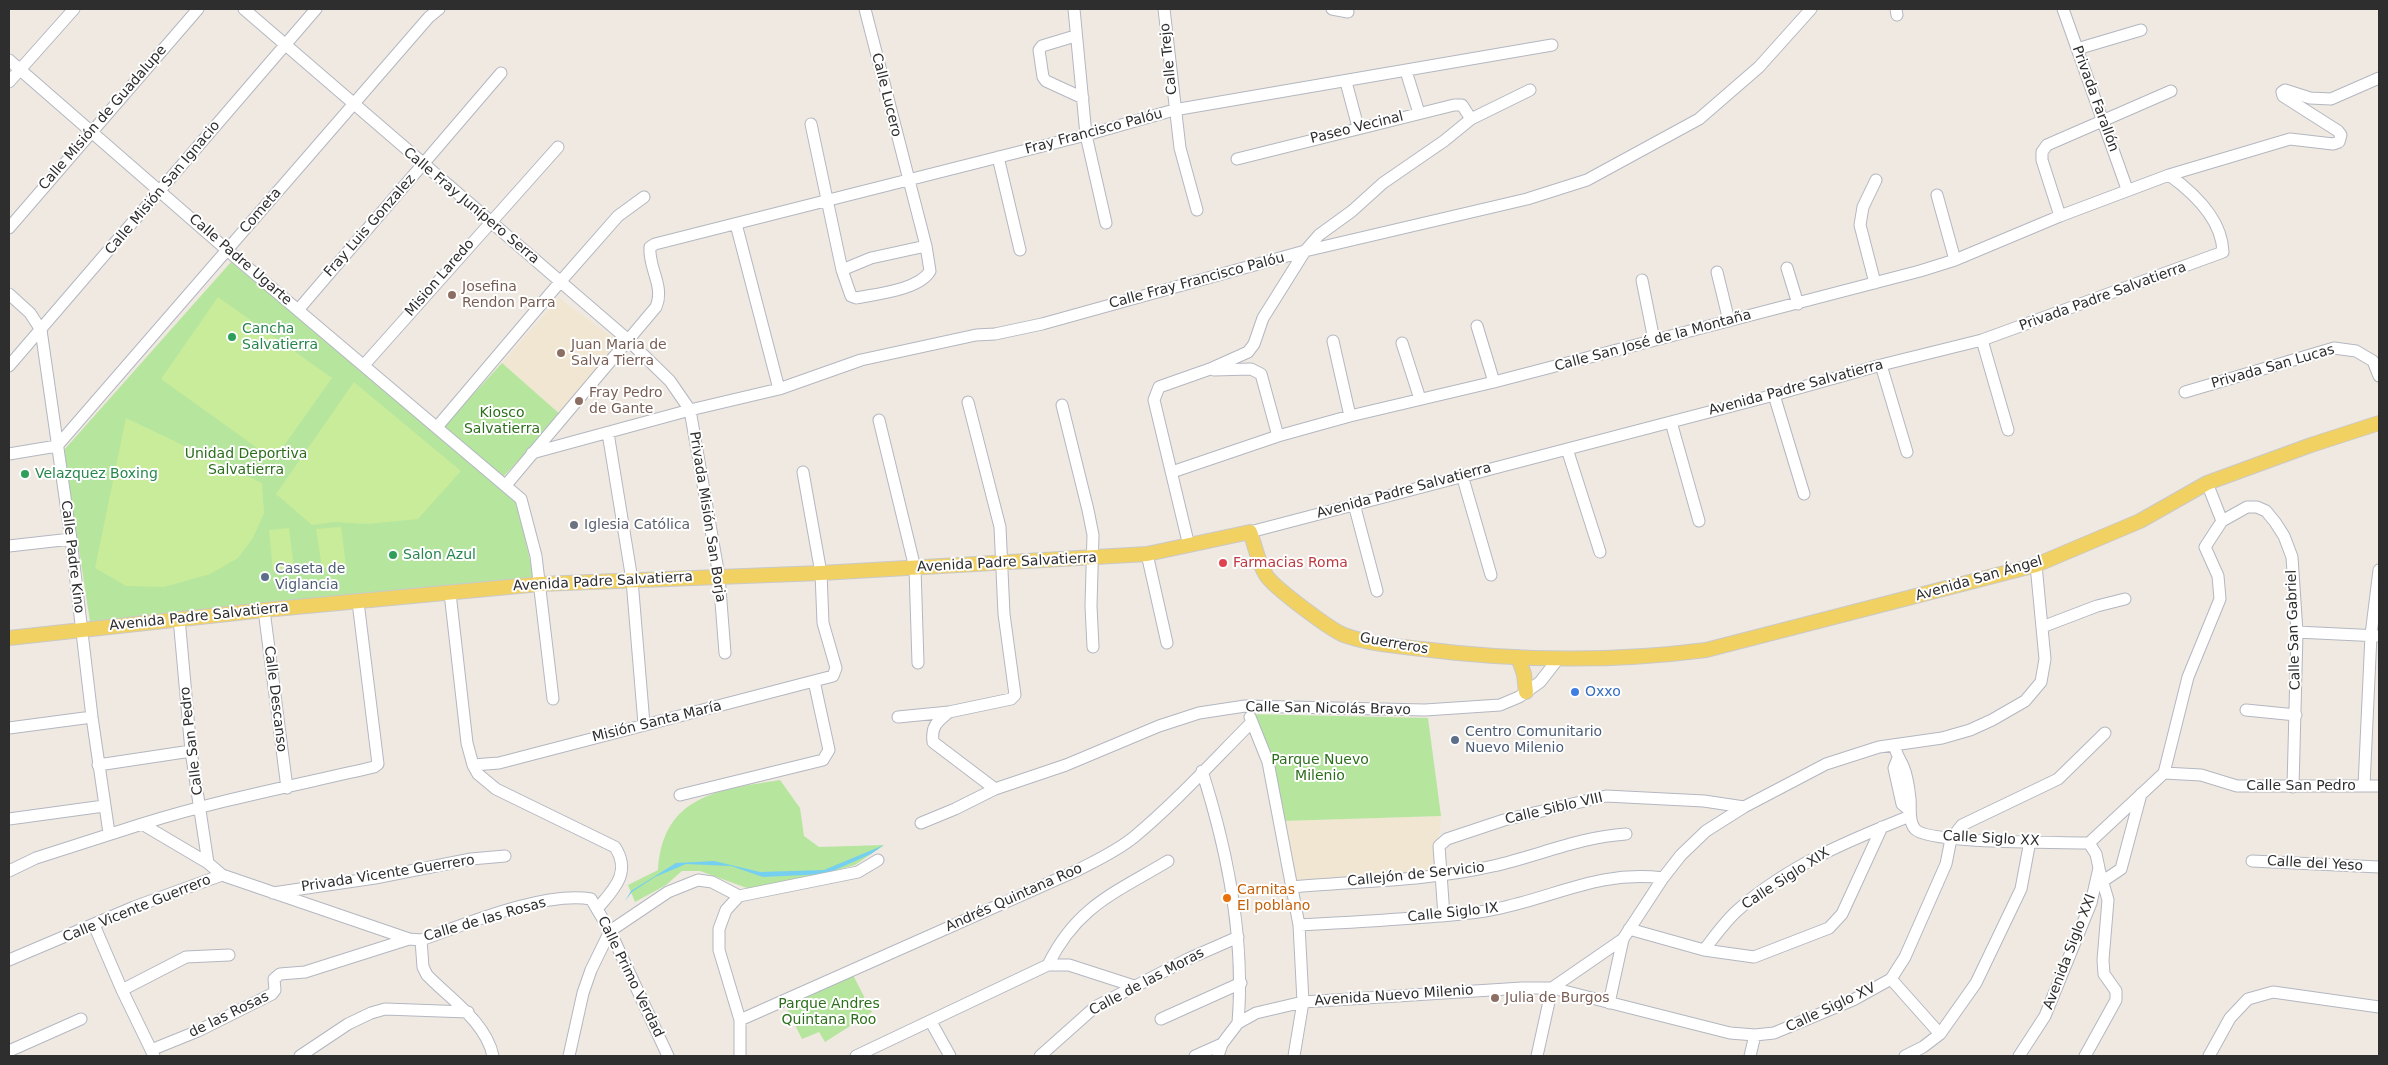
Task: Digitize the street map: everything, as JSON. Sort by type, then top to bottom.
[{"type":"main road","name":"Avenida San Ángel","points":[[1558,659],[1664,655],[1706,650],[2036,565],[2140,521],[2207,483],[2311,445],[2379,423]]},
{"type":"main road","name":"Avenida Padre Salvatierra","points":[[9,638],[179,618],[540,584],[821,573],[1147,554],[1250,532]]},
{"type":"main road","name":"Guerreros","points":[[1250,532],[1266,575],[1282,591],[1342,634],[1378,643],[1446,652],[1558,659]]},
{"type":"main road","points":[[1518,657],[1524,674],[1526,692]]},
{"type":"street","points":[[9,82],[74,9]]},
{"type":"street","name":"Calle Misión de Guadalupe","points":[[9,228],[91,130],[198,9]]},
{"type":"street","name":"Calle Fray Junípero Serra","points":[[244,9],[627,339],[670,381],[690,410]]},
{"type":"street","name":"Calle Misión San Ignacio","points":[[9,366],[316,9]]},
{"type":"street","name":"Cometa","points":[[57,446],[352,104],[429,17],[440,9]]},
{"type":"street","name":"Calle Lucero","points":[[842,270],[851,296],[856,298],[906,287],[927,277],[930,271],[926,246],[864,9]]},
{"type":"street","points":[[1074,9],[1075,36],[1086,135],[1106,223]]},
{"type":"street","name":"Calle Trejo","points":[[1164,9],[1174,110],[1180,148],[1197,210]]},
{"type":"street","points":[[1332,9],[1348,12]]},
{"type":"street","name":"Calle Fray Francisco Palóu","points":[[532,454],[690,410],[779,389],[861,360],[976,335],[995,334],[1042,324],[1306,251],[1528,200],[1587,180],[1699,119],[1759,68],[1811,9]]},
{"type":"street","name":"Privada Farallón","points":[[2063,9],[2128,190]]},
{"type":"street","points":[[2077,50],[2141,30]]},
{"type":"street","points":[[1075,36],[1042,46],[1039,50],[1043,77],[1046,81],[1083,98]]},
{"type":"street","name":"Fray Francisco Palóu","points":[[627,339],[656,307],[660,299],[660,290],[649,254],[650,247],[655,244],[1086,135],[1174,110],[1552,46]]},
{"type":"street","name":"Calle Padre Ugarte","points":[[9,60],[227,250],[521,499],[536,556],[552,700]]},
{"type":"street","points":[[1406,71],[1419,113]]},
{"type":"street","name":"Fray Luis Gonzalez","points":[[298,310],[501,73]]},
{"type":"street","name":"Calle San José de la Montaña","points":[[1172,472],[1278,436],[1350,416],[1494,382],[1798,304],[1954,260],[2060,216],[2169,175],[2290,139],[2333,144],[2339,142],[2341,136],[2338,131],[2283,96],[2282,92],[2285,90],[2310,98],[2331,99],[2379,78]]},
{"type":"street","points":[[1346,82],[1358,127]]},
{"type":"street","points":[[1188,546],[1154,400],[1156,393],[1166,383],[1210,370],[1248,352],[1254,344],[1263,318],[1319,234],[1352,211],[1383,183],[1444,141],[1471,119],[1530,90]]},
{"type":"street","points":[[2060,216],[2042,152],[2048,146],[2102,120],[2171,91]]},
{"type":"street","name":"Paseo Vecinal","points":[[1237,158],[1454,104],[1462,106],[1471,119]]},
{"type":"street","points":[[811,124],[842,270],[871,258],[926,246]]},
{"type":"street","name":"Mision Laredo","points":[[364,365],[491,220],[558,147]]},
{"type":"street","points":[[998,157],[1020,250]]},
{"type":"street","name":"Privada Padre Salvatierra","points":[[1982,340],[2223,252],[2222,238],[2208,212],[2190,191],[2169,175]]},
{"type":"street","points":[[1875,283],[1860,225],[1860,217],[1876,180]]},
{"type":"street","points":[[1937,195],[1954,260]]},
{"type":"street","points":[[437,427],[618,216],[644,197]]},
{"type":"street","points":[[736,224],[779,389]]},
{"type":"street","points":[[1787,268],[1798,304]]},
{"type":"street","points":[[1717,272],[1728,321]]},
{"type":"street","points":[[1642,280],[1654,340]]},
{"type":"street","name":"Calle Padre Kino","points":[[9,294],[37,320],[41,330],[71,539],[92,718],[108,833]]},
{"type":"street","points":[[1477,326],[1494,382]]},
{"type":"street","points":[[506,485],[627,339]]},
{"type":"street","points":[[1982,340],[2008,430]]},
{"type":"street","name":"Avenida Padre Salvatierra","points":[[1250,532],[1982,340]]},
{"type":"street","points":[[1332,341],[1350,416]]},
{"type":"street","points":[[1402,343],[1420,398]]},
{"type":"street","name":"Privada San Lucas","points":[[2185,392],[2334,348],[2356,351],[2376,360],[2379,376]]},
{"type":"street","points":[[1881,365],[1907,452]]},
{"type":"street","points":[[1210,370],[1250,370],[1261,374],[1278,436]]},
{"type":"street","points":[[1774,395],[1804,494]]},
{"type":"street","points":[[898,717],[948,712],[1011,699],[1015,695],[1004,614],[1000,527],[968,402]]},
{"type":"street","points":[[1062,405],[1093,535],[1093,647]]},
{"type":"street","name":"Privada Misión San Borja","points":[[690,410],[719,576],[724,653]]},
{"type":"street","points":[[880,420],[915,568],[918,663]]},
{"type":"street","points":[[1671,422],[1699,521]]},
{"type":"street","points":[[608,433],[632,580],[644,724]]},
{"type":"street","points":[[9,454],[57,446]]},
{"type":"street","points":[[1568,449],[1600,552]]},
{"type":"street","points":[[803,472],[821,573]]},
{"type":"street","points":[[1462,475],[1491,575]]},
{"type":"street","points":[[2085,1056],[2116,1000],[2116,992],[2104,974],[2103,960],[2108,900],[2096,854],[2088,843],[2164,773],[2188,677],[2220,599],[2221,587],[2218,576],[2205,547],[2222,521],[2207,483]]},
{"type":"street","points":[[1354,504],[1377,591]]},
{"type":"street","name":"Calle San Gabriel","points":[[2222,521],[2246,507],[2257,507],[2266,511],[2284,536],[2292,557],[2297,632],[2293,787]]},
{"type":"street","points":[[9,546],[71,539]]},
{"type":"street","points":[[1147,554],[1167,644]]},
{"type":"street","points":[[1609,1003],[1626,934],[1663,878],[1681,855],[1706,831],[1744,807],[1826,764],[1894,745],[1942,738],[1970,730],[2026,701],[2041,682],[2045,659],[2036,565]]},
{"type":"street","points":[[2364,786],[2379,570]]},
{"type":"street","name":"Misión Santa María","points":[[473,765],[499,763],[833,676],[836,668],[823,623],[821,573]]},
{"type":"street","points":[[450,593],[467,743],[473,765],[478,774],[496,789],[615,848],[622,858],[622,871],[617,885],[594,904]]},
{"type":"street","points":[[2042,627],[2125,599]]},
{"type":"street","points":[[9,871],[36,858],[108,833],[200,806],[374,767],[379,760],[358,602]]},
{"type":"street","name":"Calle Descanso","points":[[264,610],[287,788]]},
{"type":"street","name":"Calle San Pedro","points":[[179,618],[191,751],[208,863]]},
{"type":"street","points":[[2297,632],[2375,635]]},
{"type":"street","name":"Calle San Nicolás Bravo","points":[[921,823],[995,789],[1066,765],[1159,726],[1199,713],[1245,706],[1425,710],[1500,705],[1526,692],[1540,682],[1558,659]]},
{"type":"street","points":[[680,795],[823,760],[829,750],[814,681]]},
{"type":"street","points":[[1245,706],[1268,762],[1298,925],[1303,1002],[1294,1056]]},
{"type":"street","points":[[2246,710],[2296,715]]},
{"type":"street","points":[[948,712],[934,724],[931,731],[933,742],[995,789]]},
{"type":"street","points":[[9,728],[92,718]]},
{"type":"street","name":"Andrés Quintana Roo","points":[[740,1020],[1078,870],[1110,853],[1147,825],[1252,722]]},
{"type":"street","points":[[1951,839],[1962,825],[2058,779],[2106,733]]},
{"type":"street","points":[[1894,745],[1903,766],[1910,801],[1910,813]]},
{"type":"street","points":[[98,765],[191,751]]},
{"type":"street","points":[[1202,771],[1214,806],[1229,873],[1242,983],[1238,1023]]},
{"type":"street","name":"Calle San Pedro","points":[[2164,773],[2201,775],[2237,786],[2379,786]]},
{"type":"street","points":[[2103,881],[2121,869],[2141,794]]},
{"type":"street","name":"Calle Siblo VIII","points":[[1444,916],[1439,846],[1447,839],[1504,820],[1588,798],[1606,796],[1672,799],[1744,807]]},
{"type":"street","points":[[9,819],[104,806]]},
{"type":"street","name":"Calle Siglo XX","points":[[1910,813],[1914,828],[1920,833],[1951,839],[2088,843]]},
{"type":"street","name":"Calle Siglo XIX","points":[[1704,950],[1737,911],[1770,885],[1814,858],[1910,813]]},
{"type":"street","points":[[142,824],[208,863],[222,875]]},
{"type":"street","points":[[1537,1056],[1552,988],[1626,934],[1748,957],[1759,956],[1829,928],[1842,914],[1882,827]]},
{"type":"street","name":"Callejón de Servicio","points":[[1292,887],[1441,874],[1492,866],[1598,836],[1626,834]]},
{"type":"street","name":"Calle Siglo XV","points":[[1552,988],[1730,1033],[1755,1035],[1774,1033],[1853,1000],[1891,979],[1905,957],[1946,864],[1951,839]]},
{"type":"street","points":[[1905,1056],[1923,1047],[1940,1034],[1976,983],[2021,889],[2030,841]]},
{"type":"street","name":"Privada Vicente Guerrero","points":[[272,893],[375,878],[471,859],[505,856]]},
{"type":"street","points":[[740,1056],[740,1020],[720,950],[719,929],[726,910],[740,896],[858,872],[878,860]]},
{"type":"street","points":[[1048,964],[1062,940],[1084,913],[1168,861]]},
{"type":"street","name":"Calle del Yeso","points":[[2252,861],[2379,867]]},
{"type":"street","name":"Avenida Siglo XXI","points":[[2019,1056],[2045,1016],[2064,974],[2092,903],[2099,868]]},
{"type":"street","name":"Calle Vicente Guerrero","points":[[9,960],[134,907],[222,875],[409,939]]},
{"type":"street","name":"Calle Siglo IX","points":[[1298,925],[1444,916],[1495,910],[1581,884],[1612,877],[1639,875],[1663,878]]},
{"type":"street","points":[[571,1054],[586,986],[610,931],[668,892],[698,880],[712,882],[740,896]]},
{"type":"street","name":"Calle de las Rosas","points":[[409,939],[421,940],[534,903],[579,897],[594,904]]},
{"type":"street","name":"Calle Primo Verdad","points":[[594,904],[610,931],[668,1056]]},
{"type":"street","points":[[94,925],[152,1053]]},
{"type":"street","name":"Calle de las Moras","points":[[1040,1056],[1095,1007],[1188,958],[1238,937]]},
{"type":"street","name":"de las Rosas","points":[[152,1053],[272,994],[275,990],[274,979],[280,974],[305,972],[409,939]]},
{"type":"street","points":[[421,940],[422,960],[426,975],[468,1012],[492,1049],[493,1056]]},
{"type":"street","points":[[122,990],[186,957],[229,955]]},
{"type":"street","points":[[856,1056],[931,1022],[1048,964],[1069,965],[1134,986]]},
{"type":"street","points":[[1891,979],[1940,1034]]},
{"type":"street","points":[[1161,1019],[1242,983]]},
{"type":"street","name":"Avenida Nuevo Milenio","points":[[1218,1056],[1222,1044],[1238,1023],[1256,1013],[1303,1002],[1522,988],[1552,988]]},
{"type":"street","points":[[2209,1056],[2230,1018],[2248,999],[2273,992],[2379,1007]]},
{"type":"street","points":[[306,1055],[348,1024],[371,1013],[385,1009],[468,1012]]},
{"type":"street","points":[[9,1051],[81,1019]]},
{"type":"street","points":[[931,1022],[950,1056]]},
{"type":"street","points":[[1750,1056],[1755,1035]]},
{"type":"street","points":[[1195,1056],[1222,1044]]},
{"type":"shaded area","name":"Juan Maria de Salva Tierra","points":[[559,298],[619,342],[560,414],[502,363]]},
{"type":"shaded area","points":[[1441,816],[1435,873],[1295,886],[1282,821]]},
{"type":"green space","name":"Unidad Deportiva Salvatierra","points":[[231,262],[516,499],[535,582],[90,622],[64,450]]},
{"type":"green space","name":"Cancha Salvatierra","points":[[218,297],[332,378],[274,460],[161,379]]},
{"type":"green space","name":"Kiosco Salvatierra","points":[[502,363],[561,415],[503,477],[443,427]]},
{"type":"green space","points":[[354,382],[461,471],[418,519],[368,524],[335,522],[312,525],[276,494]]},
{"type":"green space","points":[[126,418],[262,483],[264,513],[253,538],[238,558],[210,574],[164,587],[126,586],[95,568]]},
{"type":"green space","points":[[341,527],[346,566],[322,568],[316,529]]},
{"type":"green space","points":[[289,528],[294,569],[273,571],[269,530]]},
{"type":"green space","name":"Parque Nuevo Milenio","points":[[1247,714],[1428,718],[1441,816],[1282,821]]},
{"type":"green space","points":[[780,780],[800,808],[804,836],[819,847],[884,845],[855,865],[758,892],[700,871],[682,871],[666,885],[635,902],[628,885],[658,870],[662,845],[670,826],[682,811],[715,793]]},
{"type":"green space","name":"Parque Andres Quintana Roo","points":[[853,975],[872,1012],[825,1042],[819,1032],[802,1039],[786,1007]]},
{"type":"water","points":[[884,845],[871,854],[826,874],[763,877],[731,866],[686,864],[655,877],[632,892],[625,901],[631,891],[676,863],[714,861],[760,872],[824,870]]},
{"type":"place","name":"Josefina Rendon Parra","points":[[452,295]]},
{"type":"place","name":"Cancha Salvatierra","points":[[232,337]]},
{"type":"place","name":"Juan Maria de Salva Tierra","points":[[561,353]]},
{"type":"place","name":"Fray Pedro de Gante","points":[[579,401]]},
{"type":"place","name":"Velazquez Boxing","points":[[25,474]]},
{"type":"place","name":"Iglesia Católica","points":[[574,525]]},
{"type":"place","name":"Salon Azul","points":[[393,555]]},
{"type":"place","name":"Farmacias Roma","points":[[1223,563]]},
{"type":"place","name":"Caseta de Viglancia","points":[[265,577]]},
{"type":"place","name":"Oxxo","points":[[1575,692]]},
{"type":"place","name":"Centro Comunitario Nuevo Milenio","points":[[1455,740]]},
{"type":"place","name":"Carnitas El poblano","points":[[1227,898]]},
{"type":"place","name":"Julia de Burgos","points":[[1495,998]]}]
